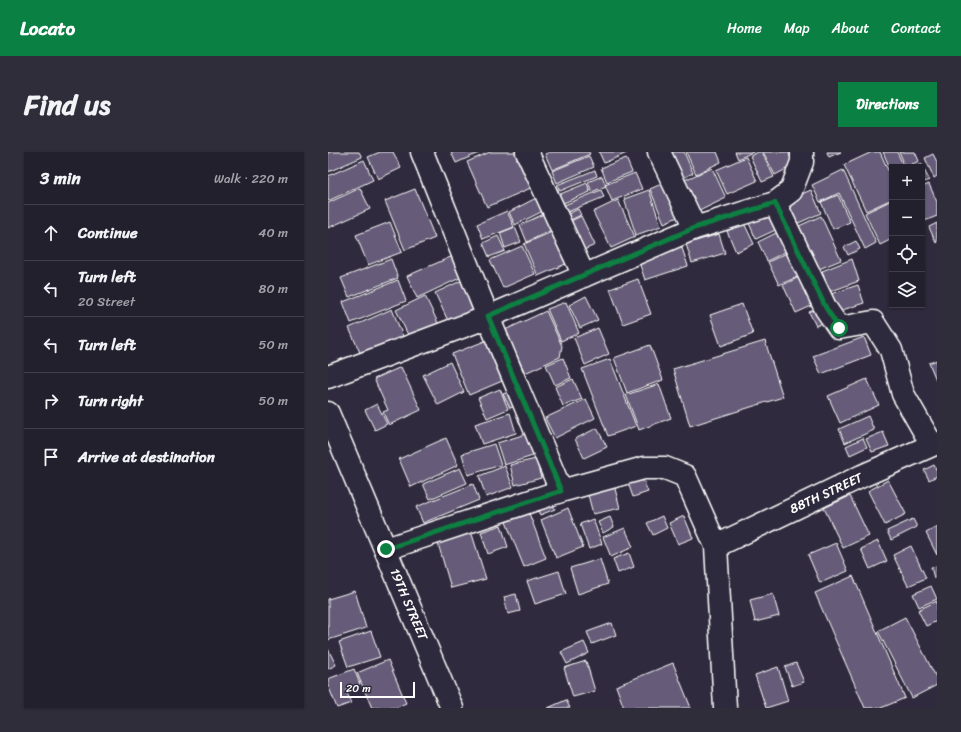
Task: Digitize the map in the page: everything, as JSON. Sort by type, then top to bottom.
[{"type":"street","points":[[422,152],[561,491]]},
{"type":"street","points":[[527,152],[584,276]]},
{"type":"street","points":[[659,152],[694,228]]},
{"type":"street","points":[[328,377],[488,316],[694,228],[775,203],[791,191],[802,162],[802,152]]},
{"type":"street","points":[[775,203],[826,308],[839,328],[873,322],[877,328],[891,350],[903,394],[934,444]]},
{"type":"street","name":"19TH STREET","points":[[328,413],[452,708]]},
{"type":"street","name":"88TH STREET","points":[[716,546],[862,476],[934,444]]},
{"type":"street","points":[[386,549],[561,491],[644,468],[665,468],[685,476],[716,546],[725,708]]},
{"type":"building","points":[[328,152],[359,152],[362,157],[328,172]]},
{"type":"building","points":[[380,152],[393,152],[401,168],[378,179],[368,157]]},
{"type":"building","points":[[451,152],[481,152],[456,163]]},
{"type":"building","points":[[490,152],[518,152],[533,187],[487,207],[467,162]]},
{"type":"building","points":[[550,152],[589,152],[590,154],[552,170],[545,154]]},
{"type":"building","points":[[599,152],[629,152],[604,163]]},
{"type":"building","points":[[671,152],[684,152],[693,173],[683,178]]},
{"type":"building","points":[[686,152],[717,152],[721,162],[696,174]]},
{"type":"building","points":[[735,152],[753,152],[738,159]]},
{"type":"building","points":[[758,152],[762,152],[774,177],[762,182],[750,156]]},
{"type":"building","points":[[763,152],[788,152],[794,165],[775,175]]},
{"type":"building","points":[[827,152],[841,152],[829,157]]},
{"type":"building","points":[[872,152],[880,152],[889,172],[889,200],[866,211],[844,165]]},
{"type":"building","points":[[883,152],[897,152],[903,164],[889,164],[889,166]]},
{"type":"building","points":[[899,152],[915,152],[919,161],[912,164],[905,164]]},
{"type":"building","points":[[933,154],[937,162],[937,176],[934,178],[925,158]]},
{"type":"building","points":[[589,156],[594,167],[557,183],[552,171]]},
{"type":"building","points":[[746,157],[757,181],[727,194],[716,170]]},
{"type":"building","points":[[626,158],[632,172],[607,182],[601,168]]},
{"type":"building","points":[[364,160],[373,180],[328,201],[328,176]]},
{"type":"building","points":[[712,168],[726,198],[697,212],[682,181]]},
{"type":"building","points":[[595,170],[597,176],[560,191],[557,185]]},
{"type":"building","points":[[843,170],[876,243],[865,249],[839,193],[820,202],[812,185]]},
{"type":"building","points":[[925,172],[929,180],[925,182]]},
{"type":"building","points":[[635,173],[642,189],[612,201],[605,185]]},
{"type":"building","points":[[602,176],[606,186],[592,192],[588,182]]},
{"type":"building","points":[[666,182],[680,216],[664,223],[650,189]]},
{"type":"building","points":[[587,183],[590,192],[556,206],[553,197]]},
{"type":"building","points":[[929,184],[937,202],[937,216],[925,221],[925,200],[925,186]]},
{"type":"building","points":[[360,188],[370,209],[328,228],[328,203]]},
{"type":"building","points":[[415,189],[435,238],[405,250],[385,201]]},
{"type":"building","points":[[601,190],[604,197],[560,215],[557,208]]},
{"type":"building","points":[[649,190],[661,226],[636,235],[624,199]]},
{"type":"building","points":[[811,190],[821,213],[794,225],[783,202]]},
{"type":"building","points":[[838,195],[850,222],[833,229],[821,202]]},
{"type":"building","points":[[540,196],[547,209],[515,225],[509,212]]},
{"type":"building","points":[[618,200],[635,237],[611,248],[593,212]]},
{"type":"building","points":[[889,201],[889,240],[880,245],[865,213]]},
{"type":"building","points":[[578,209],[581,215],[564,223],[562,217]]},
{"type":"building","points":[[774,209],[782,227],[756,239],[748,221]]},
{"type":"building","points":[[507,211],[514,227],[483,239],[477,224]]},
{"type":"building","points":[[548,212],[556,228],[527,242],[520,225]]},
{"type":"building","points":[[581,216],[595,245],[577,253],[563,225]]},
{"type":"building","points":[[821,216],[841,260],[819,269],[799,226]]},
{"type":"building","points":[[390,222],[402,252],[368,265],[356,235]]},
{"type":"building","points":[[744,223],[754,244],[736,252],[727,231]]},
{"type":"building","points":[[937,223],[937,242],[936,243],[929,227]]},
{"type":"building","points":[[515,227],[521,242],[505,248],[500,233]]},
{"type":"building","points":[[784,229],[793,248],[767,261],[758,242]]},
{"type":"building","points":[[554,231],[568,263],[538,276],[524,244]]},
{"type":"building","points":[[719,234],[725,253],[692,263],[686,244]]},
{"type":"building","points":[[498,236],[505,251],[489,257],[483,243]]},
{"type":"building","points":[[856,241],[860,249],[848,255],[844,247]]},
{"type":"building","points":[[681,245],[688,266],[645,280],[638,259]]},
{"type":"building","points":[[522,246],[535,274],[503,288],[490,260]]},
{"type":"building","points":[[795,249],[806,273],[779,285],[768,262]]},
{"type":"building","points":[[453,256],[462,277],[417,298],[407,276]]},
{"type":"building","points":[[391,259],[398,278],[349,297],[341,278]]},
{"type":"building","points":[[852,259],[859,281],[829,292],[822,271]]},
{"type":"building","points":[[805,274],[818,303],[796,313],[783,285]]},
{"type":"building","points":[[465,279],[479,308],[449,323],[435,293]]},
{"type":"building","points":[[638,279],[651,314],[623,324],[610,289]]},
{"type":"building","points":[[398,280],[406,301],[351,323],[343,302]]},
{"type":"building","points":[[858,285],[864,303],[833,313],[828,295]]},
{"type":"building","points":[[425,296],[440,327],[411,341],[396,310]]},
{"type":"building","points":[[586,296],[598,320],[580,328],[569,305]]},
{"type":"building","points":[[566,302],[579,333],[561,341],[547,309]]},
{"type":"building","points":[[742,304],[753,334],[721,346],[710,315]]},
{"type":"building","points":[[821,307],[827,321],[816,326],[809,312]]},
{"type":"building","points":[[392,309],[404,339],[362,357],[349,328]]},
{"type":"building","points":[[546,311],[562,346],[560,357],[525,373],[505,330]]},
{"type":"building","points":[[598,328],[609,354],[585,365],[574,338]]},
{"type":"building","points":[[864,337],[871,355],[821,374],[813,356]]},
{"type":"building","points":[[490,339],[507,379],[469,395],[452,354]]},
{"type":"building","points":[[765,341],[783,397],[690,426],[673,369]]},
{"type":"building","points":[[650,345],[663,380],[627,393],[614,358]]},
{"type":"building","points":[[563,358],[571,378],[555,385],[546,365]]},
{"type":"building","points":[[610,359],[636,426],[608,436],[582,369]]},
{"type":"building","points":[[937,360],[937,382],[929,363]]},
{"type":"building","points":[[450,362],[464,392],[438,405],[423,375]]},
{"type":"building","points":[[401,367],[421,410],[389,425],[383,412],[388,410],[374,379]]},
{"type":"building","points":[[573,379],[582,399],[563,406],[555,387]]},
{"type":"building","points":[[867,379],[879,405],[840,423],[828,396]]},
{"type":"building","points":[[659,384],[671,418],[639,430],[626,395]]},
{"type":"building","points":[[500,389],[508,409],[487,418],[478,398]]},
{"type":"building","points":[[514,390],[520,404],[510,408],[503,394]]},
{"type":"building","points":[[586,399],[595,418],[555,438],[545,418]]},
{"type":"building","points":[[377,404],[387,424],[375,430],[365,410]]},
{"type":"building","points":[[510,413],[516,433],[482,444],[475,424]]},
{"type":"building","points":[[868,416],[874,430],[845,443],[839,429]]},
{"type":"building","points":[[597,428],[607,447],[584,458],[575,439]]},
{"type":"building","points":[[883,432],[889,446],[872,452],[866,439]]},
{"type":"building","points":[[529,433],[536,455],[504,465],[497,443]]},
{"type":"building","points":[[446,438],[458,465],[411,487],[399,459]]},
{"type":"building","points":[[863,438],[867,447],[850,455],[846,446]]},
{"type":"building","points":[[494,444],[501,465],[468,475],[462,454]]},
{"type":"building","points":[[536,459],[541,478],[515,485],[510,465]]},
{"type":"building","points":[[934,465],[937,471],[937,476],[929,480],[924,470]]},
{"type":"building","points":[[505,466],[513,487],[486,497],[479,476]]},
{"type":"building","points":[[460,468],[467,483],[430,499],[423,484]]},
{"type":"building","points":[[642,477],[648,492],[633,497],[628,483]]},
{"type":"building","points":[[888,480],[906,514],[885,525],[868,491]]},
{"type":"building","points":[[473,484],[479,500],[423,523],[416,507]]},
{"type":"building","points":[[614,485],[620,508],[593,514],[587,491]]},
{"type":"building","points":[[850,496],[869,536],[843,548],[824,508]]},
{"type":"building","points":[[550,498],[555,509],[540,515],[535,504]]},
{"type":"building","points":[[527,508],[546,558],[524,567],[504,517]]},
{"type":"building","points":[[568,508],[583,547],[556,558],[541,520]]},
{"type":"building","points":[[662,516],[667,528],[653,535],[647,523]]},
{"type":"building","points":[[684,516],[693,538],[678,544],[669,523]]},
{"type":"building","points":[[610,517],[614,527],[603,533],[598,522]]},
{"type":"building","points":[[593,519],[602,544],[589,549],[580,524]]},
{"type":"building","points":[[913,519],[917,527],[891,540],[887,531]]},
{"type":"building","points":[[501,525],[508,547],[488,554],[481,532]]},
{"type":"building","points":[[937,527],[937,555],[926,533]]},
{"type":"building","points":[[625,528],[633,547],[611,557],[603,537]]},
{"type":"building","points":[[471,531],[486,579],[451,588],[437,540]]},
{"type":"building","points":[[878,541],[887,561],[870,569],[861,549]]},
{"type":"building","points":[[836,543],[848,571],[820,583],[808,555]]},
{"type":"building","points":[[911,546],[926,578],[908,586],[893,555]]},
{"type":"building","points":[[629,553],[634,567],[618,573],[613,559]]},
{"type":"building","points":[[600,559],[608,584],[578,594],[570,568]]},
{"type":"building","points":[[937,566],[937,577],[934,578],[931,567]]},
{"type":"building","points":[[559,571],[566,594],[535,604],[527,581]]},
{"type":"building","points":[[853,576],[905,698],[881,708],[865,708],[815,593]]},
{"type":"building","points":[[931,586],[937,599],[919,607],[913,594]]},
{"type":"building","points":[[355,591],[366,628],[328,640],[328,599]]},
{"type":"building","points":[[516,594],[520,611],[508,614],[504,597]]},
{"type":"building","points":[[773,594],[779,616],[755,622],[750,600]]},
{"type":"building","points":[[937,601],[937,621],[926,626],[918,610]]},
{"type":"building","points":[[905,617],[937,679],[937,685],[912,698],[878,631]]},
{"type":"building","points":[[612,623],[616,635],[592,644],[587,632]]},
{"type":"building","points":[[371,631],[380,657],[348,667],[339,642]]},
{"type":"building","points":[[584,642],[589,653],[567,664],[561,652]]},
{"type":"building","points":[[328,649],[336,665],[328,669]]},
{"type":"building","points":[[388,660],[406,703],[395,708],[372,708],[357,673]]},
{"type":"building","points":[[586,661],[595,691],[573,697],[564,668]]},
{"type":"building","points":[[673,663],[691,708],[624,708],[616,686]]},
{"type":"building","points":[[796,663],[804,682],[792,686],[785,667]]},
{"type":"building","points":[[778,667],[788,701],[766,708],[755,675]]},
{"type":"building","points":[[354,669],[360,684],[346,690],[351,703],[337,708],[328,685],[328,679]]},
{"type":"building","points":[[566,700],[570,708],[548,708]]},
{"type":"route","points":[[386,549],[561,491],[488,316],[694,228],[775,203],[826,308],[839,328]]}]
